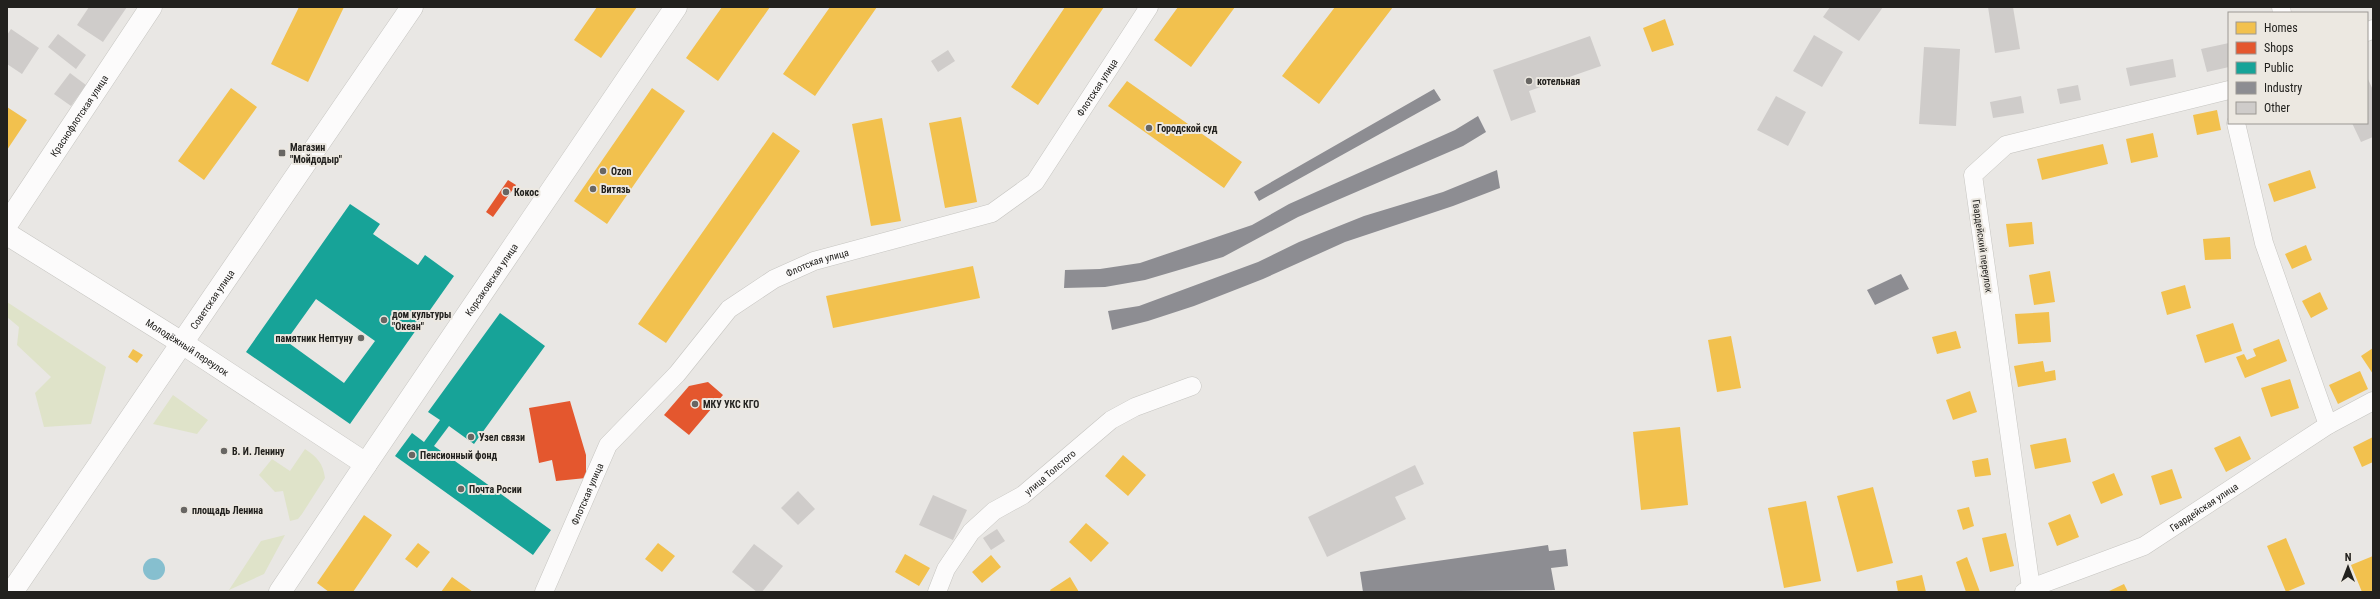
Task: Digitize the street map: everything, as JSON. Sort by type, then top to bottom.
[{"type":"street","name":"Краснофлотская улица","points":[[7,224],[151,7]]},
{"type":"street","name":"Советская улица","points":[[12,592],[412,7]]},
{"type":"street","name":"Корсаковская улица","points":[[280,592],[676,7]]},
{"type":"street","name":"Флотская улица","points":[[544,592],[608,445],[677,374],[729,309],[774,279],[814,261],[992,213],[1035,182],[1149,7]]},
{"type":"street","name":"Гвардейский переулок","points":[[2028,590],[1973,175],[2006,145],[2228,91]]},
{"type":"street","points":[[2236,124],[2264,242],[2328,425]]},
{"type":"street","name":"Молодёжный переулок","points":[[7,234],[182,343],[366,464]]},
{"type":"street","name":"улица Толстого","points":[[937,592],[946,569],[972,532],[994,511],[1023,495],[1111,420],[1135,407],[1192,386]]},
{"type":"street","name":"Гвардейская улица","points":[[2028,590],[2144,546],[2328,425],[2373,401]]},
{"type":"green space","points":[[7,302],[106,367],[91,424],[44,427],[35,393],[51,377],[17,345],[19,327],[7,317]]},
{"type":"green space","points":[[173,395],[208,420],[197,434],[153,424]]},
{"type":"green space","points":[[305,449],[319,461],[323,468],[325,478],[298,519],[290,521],[283,491],[275,492],[259,475],[272,459],[290,471]]},
{"type":"green space","points":[[285,535],[264,574],[229,590],[261,541]]},
{"type":"water","points":[[154,558],[162,561],[165,569],[162,577],[154,580],[146,577],[143,569],[146,561]]},
{"type":"building: Homes","points":[[299,7],[344,7],[308,82],[271,64]]},
{"type":"building: Homes","points":[[597,7],[637,7],[601,58],[574,40]]},
{"type":"building: Homes","points":[[722,7],[770,7],[718,81],[686,58]]},
{"type":"building: Homes","points":[[830,7],[877,7],[815,96],[783,74]]},
{"type":"building: Homes","points":[[1065,7],[1104,7],[1038,105],[1011,87]]},
{"type":"building: Homes","points":[[1178,7],[1235,7],[1191,67],[1154,40]]},
{"type":"building: Homes","points":[[1335,7],[1393,7],[1319,104],[1282,76]]},
{"type":"building: Homes","points":[[1665,19],[1674,45],[1652,52],[1643,28]]},
{"type":"building: Homes","points":[[1127,81],[1242,162],[1224,188],[1108,106]]},
{"type":"building: Homes","points":[[231,88],[257,107],[204,180],[178,161]]},
{"type":"building: Homes","points":[[652,88],[685,111],[607,224],[574,201]]},
{"type":"building: Homes","points":[[7,107],[27,120],[7,150]]},
{"type":"building: Homes","points":[[2217,110],[2221,130],[2197,135],[2193,115]]},
{"type":"building: Homes","points":[[961,117],[977,202],[945,208],[929,123]]},
{"type":"building: Homes","points":[[882,118],[901,221],[871,226],[852,124]]},
{"type":"building: Homes","points":[[773,132],[800,151],[666,343],[638,324]]},
{"type":"building: Homes","points":[[2153,133],[2158,157],[2131,163],[2126,139]]},
{"type":"building: Homes","points":[[2103,144],[2108,164],[2042,180],[2037,159]]},
{"type":"building: Homes","points":[[2310,170],[2316,188],[2274,202],[2268,184]]},
{"type":"building: Homes","points":[[2032,222],[2034,244],[2009,247],[2006,224]]},
{"type":"building: Homes","points":[[2230,237],[2231,259],[2205,260],[2203,239]]},
{"type":"building: Homes","points":[[2306,245],[2312,260],[2292,269],[2285,254]]},
{"type":"building: Homes","points":[[973,266],[980,298],[833,328],[826,296]]},
{"type":"building: Homes","points":[[2050,271],[2055,302],[2034,305],[2029,275]]},
{"type":"building: Homes","points":[[2185,285],[2191,308],[2167,315],[2161,292]]},
{"type":"building: Homes","points":[[2320,292],[2328,309],[2311,318],[2302,301]]},
{"type":"building: Homes","points":[[2049,312],[2051,342],[2018,344],[2015,314]]},
{"type":"building: Homes","points":[[2233,323],[2242,351],[2205,363],[2196,335]]},
{"type":"building: Homes","points":[[1956,331],[1961,348],[1937,354],[1932,337]]},
{"type":"building: Homes","points":[[1731,336],[1741,388],[1717,392],[1708,340]]},
{"type":"building: Homes","points":[[2279,339],[2287,361],[2245,378],[2236,357],[2244,354],[2247,360],[2256,356],[2253,349]]},
{"type":"building: Homes","points":[[2373,348],[2373,374],[2361,356]]},
{"type":"building: Homes","points":[[133,349],[143,355],[137,363],[128,357]]},
{"type":"building: Homes","points":[[2043,361],[2045,372],[2055,370],[2056,380],[2018,387],[2014,366]]},
{"type":"building: Homes","points":[[2360,371],[2368,389],[2338,404],[2329,385]]},
{"type":"building: Homes","points":[[2290,379],[2299,408],[2271,417],[2261,388]]},
{"type":"building: Homes","points":[[1970,391],[1977,412],[1953,420],[1946,400]]},
{"type":"building: Homes","points":[[1680,427],[1688,505],[1641,510],[1633,432]]},
{"type":"building: Homes","points":[[2240,436],[2251,459],[2226,472],[2214,448]]},
{"type":"building: Homes","points":[[2373,437],[2373,462],[2362,467],[2353,447]]},
{"type":"building: Homes","points":[[2066,438],[2071,462],[2035,469],[2030,445]]},
{"type":"building: Homes","points":[[1123,455],[1146,475],[1128,496],[1105,476]]},
{"type":"building: Homes","points":[[1988,458],[1991,475],[1975,477],[1972,461]]},
{"type":"building: Homes","points":[[2172,469],[2182,498],[2160,505],[2151,476]]},
{"type":"building: Homes","points":[[2114,473],[2123,495],[2101,504],[2092,482]]},
{"type":"building: Homes","points":[[1873,487],[1893,563],[1857,572],[1837,496]]},
{"type":"building: Homes","points":[[1806,501],[1821,581],[1784,588],[1768,508]]},
{"type":"building: Homes","points":[[1969,507],[1974,526],[1963,530],[1957,510]]},
{"type":"building: Homes","points":[[2070,514],[2079,537],[2057,546],[2048,523]]},
{"type":"building: Homes","points":[[364,515],[392,535],[353,592],[329,592],[317,583]]},
{"type":"building: Homes","points":[[1086,523],[1109,543],[1091,562],[1069,542]]},
{"type":"building: Homes","points":[[2006,533],[2014,566],[1990,572],[1982,538]]},
{"type":"building: Homes","points":[[2286,538],[2305,584],[2286,592],[2267,546]]},
{"type":"building: Homes","points":[[418,543],[430,552],[417,568],[405,559]]},
{"type":"building: Homes","points":[[658,543],[675,556],[662,572],[645,559]]},
{"type":"building: Homes","points":[[905,554],[930,568],[919,586],[895,572]]},
{"type":"building: Homes","points":[[991,555],[1001,567],[982,583],[972,572]]},
{"type":"building: Homes","points":[[2373,556],[2373,591],[2362,592],[2351,565]]},
{"type":"building: Homes","points":[[1967,557],[1980,592],[1966,592],[1956,562]]},
{"type":"building: Homes","points":[[1922,575],[1926,592],[1898,592],[1896,581]]},
{"type":"building: Homes","points":[[452,577],[473,592],[441,592]]},
{"type":"building: Homes","points":[[1070,577],[1079,592],[1051,592],[1050,590]]},
{"type":"building: Homes","points":[[2124,584],[2128,592],[2107,592]]},
{"type":"building: Shops","points":[[508,180],[516,185],[493,217],[486,212]]},
{"type":"building: Shops","points":[[708,382],[723,395],[689,435],[664,415],[689,386]]},
{"type":"building: Shops","points":[[570,401],[586,455],[586,478],[556,481],[552,460],[539,463],[529,408]]},
{"type":"building: Public","name":"дом культуры \"Океан\"","points":[[350,204],[380,224],[373,234],[418,265],[425,255],[454,276],[350,424],[246,352]],"holes":[[[316,299],[375,341],[344,383],[286,341]]]},
{"type":"building: Public","name":"Узел связи","points":[[500,313],[545,346],[474,444],[449,426],[434,446],[551,530],[533,555],[395,456],[412,433],[424,442],[440,420],[428,412]]},
{"type":"building: Industry","points":[[1434,89],[1441,100],[1259,201],[1254,192]]},
{"type":"building: Industry","points":[[1478,116],[1486,132],[1463,146],[1298,217],[1223,257],[1145,280],[1105,287],[1064,288],[1065,270],[1100,269],[1140,263],[1252,225],[1289,204],[1455,130]]},
{"type":"building: Industry","points":[[1497,170],[1500,188],[1453,206],[1345,242],[1263,279],[1194,306],[1148,321],[1112,330],[1108,311],[1139,306],[1258,262],[1299,242],[1364,216],[1443,192]]},
{"type":"building: Industry","points":[[1901,274],[1909,289],[1875,305],[1867,290]]},
{"type":"building: Industry","points":[[1548,545],[1549,551],[1566,549],[1568,566],[1551,568],[1555,590],[1363,592],[1360,572]]},
{"type":"building: Other","points":[[89,7],[127,7],[103,42],[77,25]]},
{"type":"building: Other","points":[[1830,7],[1883,7],[1859,41],[1823,17]]},
{"type":"building: Other","points":[[1988,7],[2013,7],[2020,49],[1995,53]]},
{"type":"building: Other","points":[[11,29],[39,48],[22,74],[7,64],[7,35]]},
{"type":"building: Other","points":[[58,34],[86,55],[76,69],[48,47]]},
{"type":"building: Other","points":[[1814,35],[1843,52],[1822,87],[1793,71]]},
{"type":"building: Other","name":"котельная","points":[[1590,36],[1601,66],[1529,91],[1536,112],[1511,121],[1493,70]]},
{"type":"building: Other","points":[[2228,43],[2228,67],[2207,72],[2201,49]]},
{"type":"building: Other","points":[[1924,47],[1960,49],[1956,126],[1919,124]]},
{"type":"building: Other","points":[[948,50],[955,61],[938,72],[931,61]]},
{"type":"building: Other","points":[[2173,59],[2176,77],[2130,86],[2126,68]]},
{"type":"building: Other","points":[[70,73],[86,85],[71,106],[54,94]]},
{"type":"building: Other","points":[[2368,79],[2373,90],[2373,137],[2361,142],[2352,124],[2368,124]]},
{"type":"building: Other","points":[[2078,85],[2081,100],[2060,104],[2057,89]]},
{"type":"building: Other","points":[[1776,96],[1806,112],[1788,146],[1757,130]]},
{"type":"building: Other","points":[[2021,96],[2024,113],[1993,118],[1990,102]]},
{"type":"building: Other","points":[[1415,465],[1424,484],[1395,497],[1406,519],[1327,557],[1308,517]]},
{"type":"building: Other","points":[[798,491],[815,509],[798,525],[781,508]]},
{"type":"building: Other","points":[[933,495],[967,510],[953,540],[919,525]]},
{"type":"building: Other","points":[[997,529],[1005,541],[991,550],[983,538]]},
{"type":"building: Other","points":[[754,544],[783,566],[762,592],[757,592],[732,572]]},
{"type":"place","name":"котельная","points":[[1529,81]]},
{"type":"place","name":"Городской суд","points":[[1149,128]]},
{"type":"place","name":"Магазин \"Мойдодыр\"","points":[[282,153]]},
{"type":"place","name":"Ozon","points":[[603,171]]},
{"type":"place","name":"Витязь","points":[[593,189]]},
{"type":"place","name":"Кокос","points":[[506,192]]},
{"type":"place","name":"дом культуры \"Океан\"","points":[[384,320]]},
{"type":"place","name":"памятник Нептуну","points":[[361,338]]},
{"type":"place","name":"МКУ УКС КГО","points":[[695,404]]},
{"type":"place","name":"Узел связи","points":[[471,437]]},
{"type":"place","name":"В. И. Ленину","points":[[224,451]]},
{"type":"place","name":"Пенсионный фонд","points":[[412,455]]},
{"type":"place","name":"Почта Росии","points":[[461,489]]},
{"type":"place","name":"площадь Ленина","points":[[184,510]]}]
